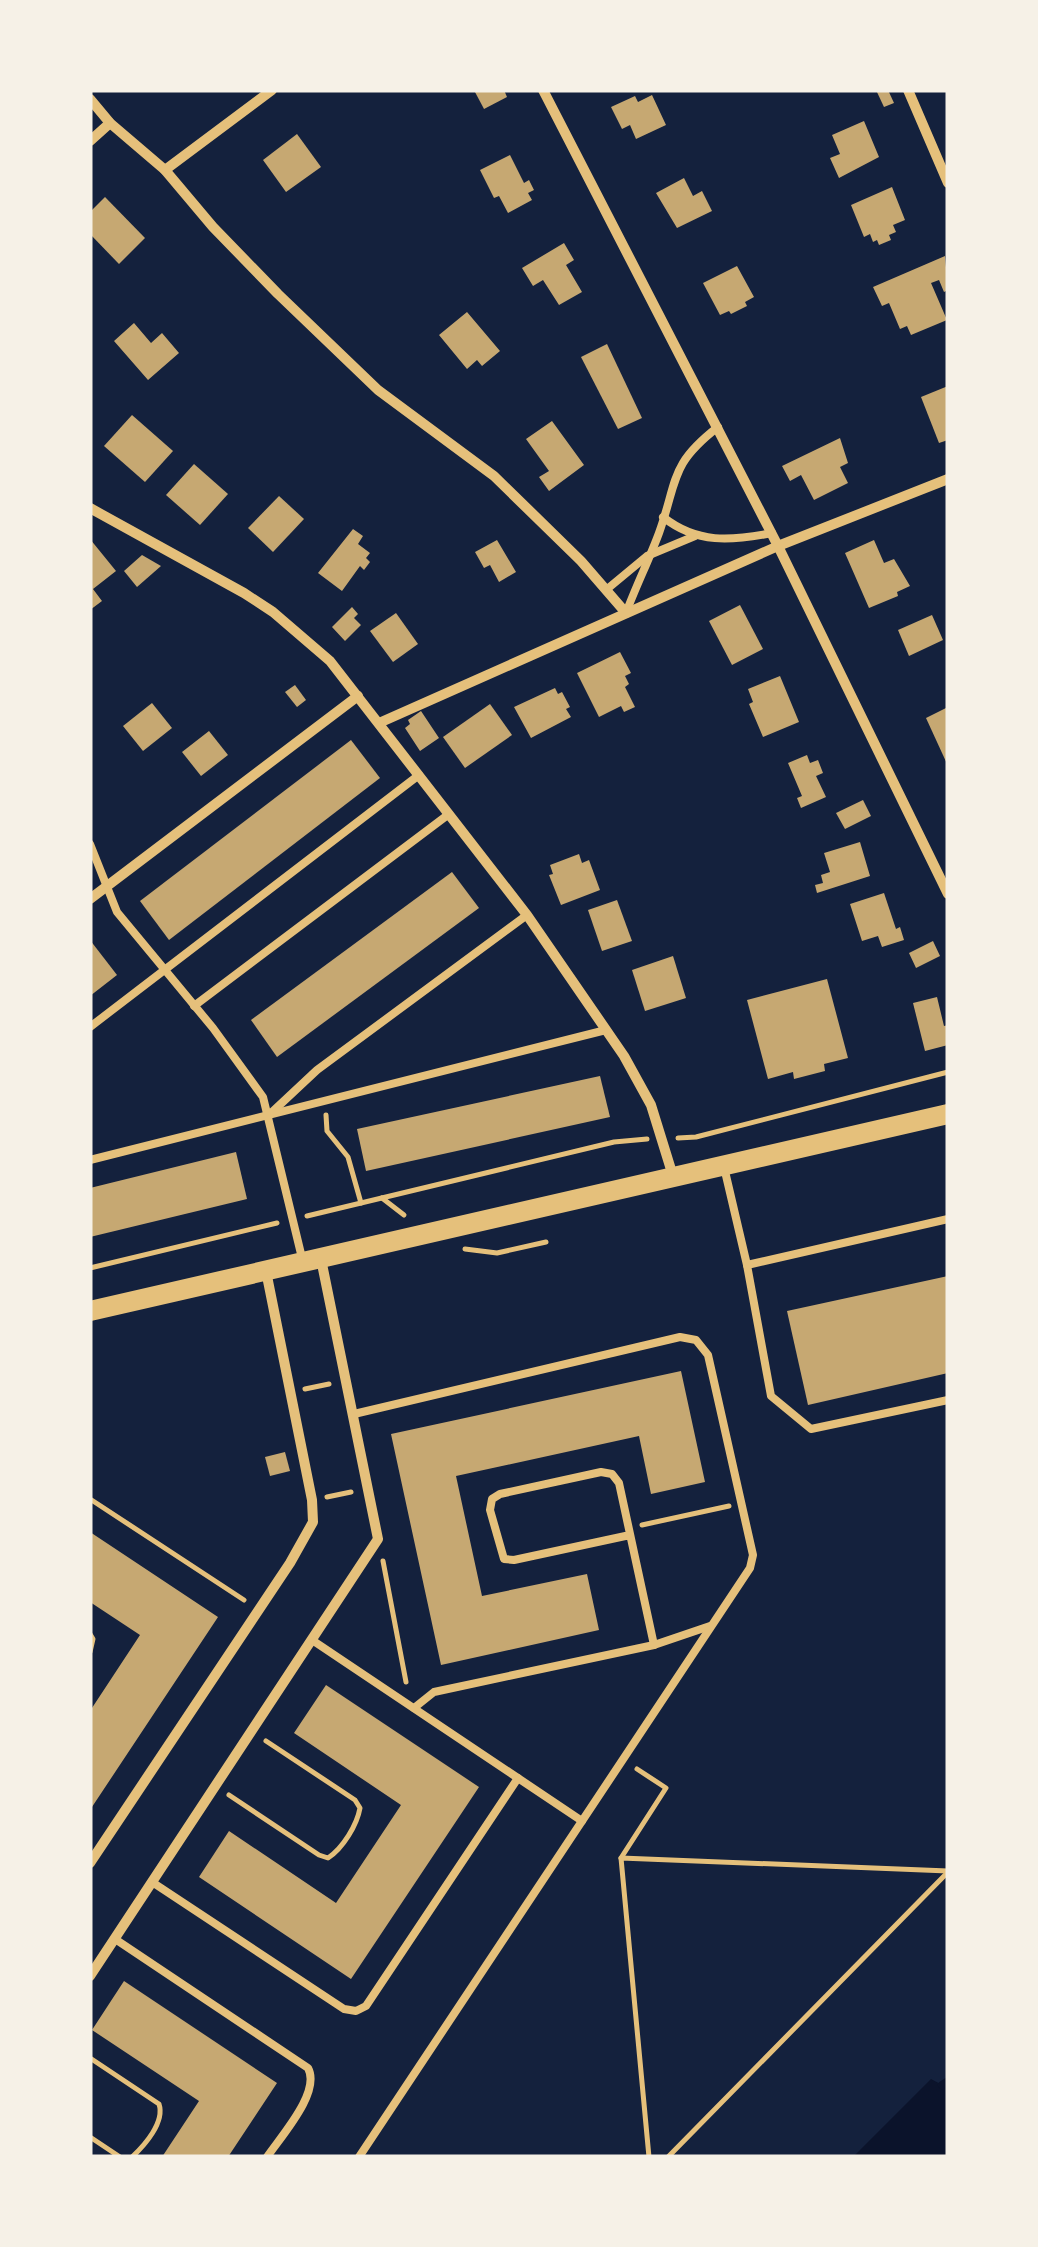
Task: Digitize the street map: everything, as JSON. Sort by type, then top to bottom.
[{"type":"main road","points":[[90,1311],[948,1114]]},
{"type":"street","points":[[165,170],[272,90]]},
{"type":"street","points":[[543,90],[772,533],[948,894]]},
{"type":"street","points":[[908,90],[948,182]]},
{"type":"street","points":[[90,99],[165,170],[213,228],[335,349],[378,390],[421,418],[494,476],[626,613]]},
{"type":"street","points":[[90,141],[110,122]]},
{"type":"street","points":[[379,723],[778,546],[948,479]]},
{"type":"street","points":[[90,508],[274,612],[330,662],[527,915],[606,1030],[639,1082],[674,1177]]},
{"type":"street","points":[[90,899],[358,696]]},
{"type":"street","points":[[90,1976],[378,1538],[346,1380],[312,1260]]},
{"type":"street","points":[[90,1863],[94,1847],[259,1610],[312,1522],[312,1500],[266,1271]]},
{"type":"lane","points":[[626,613],[681,463],[692,448],[718,427]]},
{"type":"lane","points":[[663,517],[694,536],[738,540],[772,533]]},
{"type":"lane","points":[[606,590],[647,556],[694,536]]},
{"type":"lane","points":[[90,1027],[419,775]]},
{"type":"lane","points":[[194,1006],[449,814]]},
{"type":"lane","points":[[90,844],[118,912],[263,1097],[292,1219],[312,1260]]},
{"type":"lane","points":[[268,1116],[317,1070],[527,915]]},
{"type":"lane","points":[[90,1160],[606,1030]]},
{"type":"lane","points":[[724,1166],[771,1396],[811,1429],[948,1400]]},
{"type":"lane","points":[[747,1265],[948,1220]]},
{"type":"lane","points":[[354,1414],[680,1338],[696,1340],[708,1355],[752,1555],[750,1568],[359,2157]]},
{"type":"lane","points":[[629,1532],[514,1560],[504,1559],[490,1510],[492,1500],[500,1494],[600,1472],[612,1474],[618,1484],[629,1532],[654,1645]]},
{"type":"lane","points":[[414,1708],[434,1692],[654,1645],[712,1626]]},
{"type":"lane","points":[[312,1640],[582,1820]]},
{"type":"lane","points":[[152,1882],[344,2009],[356,2011],[366,2006],[518,1778]]},
{"type":"lane","points":[[114,1939],[308,2068],[313,2077],[311,2091],[268,2157]]},
{"type":"path","points":[[90,1268],[614,1142],[714,1132],[948,1072]]},
{"type":"path","points":[[326,1102],[326,1132],[348,1157],[361,1203]]},
{"type":"path","points":[[382,1198],[408,1218]]},
{"type":"path","points":[[497,1253],[546,1242]]},
{"type":"path","points":[[290,1392],[346,1380]]},
{"type":"path","points":[[312,1500],[368,1488]]},
{"type":"path","points":[[90,1499],[259,1610]]},
{"type":"path","points":[[629,1532],[742,1504]]},
{"type":"path","points":[[378,1538],[407,1680],[396,1696]]},
{"type":"path","points":[[90,1634],[90,1652]]},
{"type":"path","points":[[215,1786],[319,1855],[328,1858],[347,1836],[358,1819],[360,1808],[354,1800],[252,1732]]},
{"type":"path","points":[[622,1760],[666,1788],[621,1858],[649,2157]]},
{"type":"path","points":[[621,1858],[948,1872]]},
{"type":"path","points":[[668,2157],[948,1872]]},
{"type":"path","points":[[90,2058],[162,2110],[160,2119],[132,2157]]},
{"type":"path","points":[[90,2137],[120,2157]]},
{"type":"water","points":[[931,2079],[948,2088],[948,2157],[853,2157]]},
{"type":"building","points":[[504,90],[507,97],[484,109],[475,92]]},
{"type":"building","points":[[876,90],[888,90],[894,103],[884,107]]},
{"type":"building","points":[[652,95],[666,125],[636,139],[630,125],[622,129],[611,107],[635,96],[638,102]]},
{"type":"building","points":[[864,121],[879,157],[839,178],[830,158],[840,154],[832,135]]},
{"type":"building","points":[[297,134],[321,167],[286,192],[263,160]]},
{"type":"building","points":[[510,155],[524,183],[529,180],[534,190],[528,193],[532,200],[508,213],[499,196],[494,198],[480,170]]},
{"type":"building","points":[[684,178],[693,196],[702,191],[712,211],[677,228],[656,193]]},
{"type":"building","points":[[892,187],[905,220],[893,225],[896,232],[889,235],[891,240],[879,245],[870,234],[864,237],[851,205]]},
{"type":"building","points":[[105,197],[145,238],[119,264],[90,234],[90,212]]},
{"type":"building","points":[[564,243],[574,260],[566,265],[582,292],[559,305],[543,280],[533,286],[522,268]]},
{"type":"building","points":[[945,256],[948,290],[944,292],[939,280],[931,283],[947,320],[911,335],[907,326],[900,329],[889,303],[882,306],[873,287]]},
{"type":"building","points":[[737,266],[754,297],[745,302],[747,306],[720,315],[703,283]]},
{"type":"building","points":[[467,312],[500,351],[482,366],[477,360],[467,369],[439,335]]},
{"type":"building","points":[[134,323],[151,343],[162,333],[179,353],[148,380],[114,341]]},
{"type":"building","points":[[607,344],[642,418],[618,429],[581,357]]},
{"type":"building","points":[[948,386],[948,440],[939,443],[921,397]]},
{"type":"building","points":[[132,415],[173,451],[145,482],[104,446]]},
{"type":"building","points":[[552,421],[584,465],[549,491],[539,477],[549,471],[526,439]]},
{"type":"building","points":[[840,438],[848,463],[840,467],[848,483],[814,500],[801,475],[790,481],[782,466]]},
{"type":"building","points":[[194,464],[228,494],[200,525],[166,495]]},
{"type":"building","points":[[279,496],[304,519],[273,552],[248,528]]},
{"type":"building","points":[[353,529],[363,536],[358,544],[370,553],[366,558],[370,562],[364,570],[360,566],[342,591],[318,573]]},
{"type":"building","points":[[90,539],[116,571],[93,589],[102,601],[90,610]]},
{"type":"building","points":[[497,540],[516,572],[499,582],[490,565],[484,568],[475,552]]},
{"type":"building","points":[[874,540],[884,563],[894,559],[910,586],[897,592],[898,596],[869,608],[845,553]]},
{"type":"building","points":[[142,555],[161,566],[137,587],[124,571]]},
{"type":"building","points":[[740,605],[763,649],[732,665],[709,621]]},
{"type":"building","points":[[352,607],[358,614],[354,618],[361,625],[345,641],[332,627]]},
{"type":"building","points":[[396,613],[418,644],[393,662],[370,631]]},
{"type":"building","points":[[932,615],[943,640],[909,656],[898,630]]},
{"type":"building","points":[[620,652],[631,673],[625,676],[629,684],[625,687],[635,707],[624,712],[621,706],[599,717],[577,673]]},
{"type":"building","points":[[780,676],[799,722],[763,737],[749,704],[753,702],[748,689]]},
{"type":"building","points":[[295,685],[306,700],[297,707],[285,692]]},
{"type":"building","points":[[555,688],[558,694],[562,692],[571,717],[531,738],[514,707]]},
{"type":"building","points":[[152,703],[172,728],[143,751],[123,726]]},
{"type":"building","points":[[490,704],[512,735],[465,768],[443,737]]},
{"type":"building","points":[[948,707],[948,766],[926,718]]},
{"type":"building","points":[[421,711],[439,738],[420,751],[405,728],[410,724],[408,720]]},
{"type":"building","points":[[209,731],[228,755],[201,776],[182,752]]},
{"type":"building","points":[[351,740],[380,778],[169,940],[140,901]]},
{"type":"building","points":[[807,755],[810,763],[818,760],[823,773],[816,776],[826,797],[801,808],[797,798],[802,796],[788,763]]},
{"type":"building","points":[[863,800],[871,816],[845,829],[836,813]]},
{"type":"building","points":[[860,842],[870,876],[817,893],[815,885],[823,883],[821,875],[830,872],[824,853]]},
{"type":"building","points":[[579,854],[582,863],[589,860],[600,890],[561,905],[549,875],[553,874],[550,865]]},
{"type":"building","points":[[452,872],[479,908],[277,1057],[251,1020]]},
{"type":"building","points":[[884,893],[896,929],[900,927],[904,940],[882,947],[878,936],[862,941],[850,904]]},
{"type":"building","points":[[617,900],[632,941],[602,951],[588,910]]},
{"type":"building","points":[[90,940],[117,975],[90,996]]},
{"type":"building","points":[[933,941],[940,956],[916,968],[909,953]]},
{"type":"building","points":[[673,956],[686,998],[645,1011],[632,970]]},
{"type":"building","points":[[827,979],[848,1058],[824,1064],[825,1071],[794,1079],[793,1072],[768,1079],[747,1000]]},
{"type":"building","points":[[937,997],[944,1026],[948,1025],[948,1045],[925,1051],[913,1003]]},
{"type":"building","points":[[600,1076],[610,1117],[366,1171],[357,1129]]},
{"type":"building","points":[[236,1152],[247,1199],[90,1237],[90,1188]]},
{"type":"building","points":[[948,1276],[948,1373],[808,1405],[787,1311]]},
{"type":"building","points":[[681,1371],[705,1482],[651,1494],[639,1436],[456,1476],[482,1596],[587,1574],[599,1630],[441,1665],[391,1434]]},
{"type":"building","points":[[285,1452],[290,1471],[270,1476],[265,1457]]},
{"type":"building","points":[[90,1532],[218,1617],[90,1810],[90,1711],[140,1635],[90,1602]]},
{"type":"building","points":[[326,1685],[479,1787],[351,1979],[199,1877],[229,1831],[336,1903],[401,1805],[294,1733]]},
{"type":"building","points":[[124,1981],[277,2083],[228,2157],[162,2157],[199,2101],[92,2030]]},
{"type":"waterway","points":[[942,2085],[948,2081]]}]
